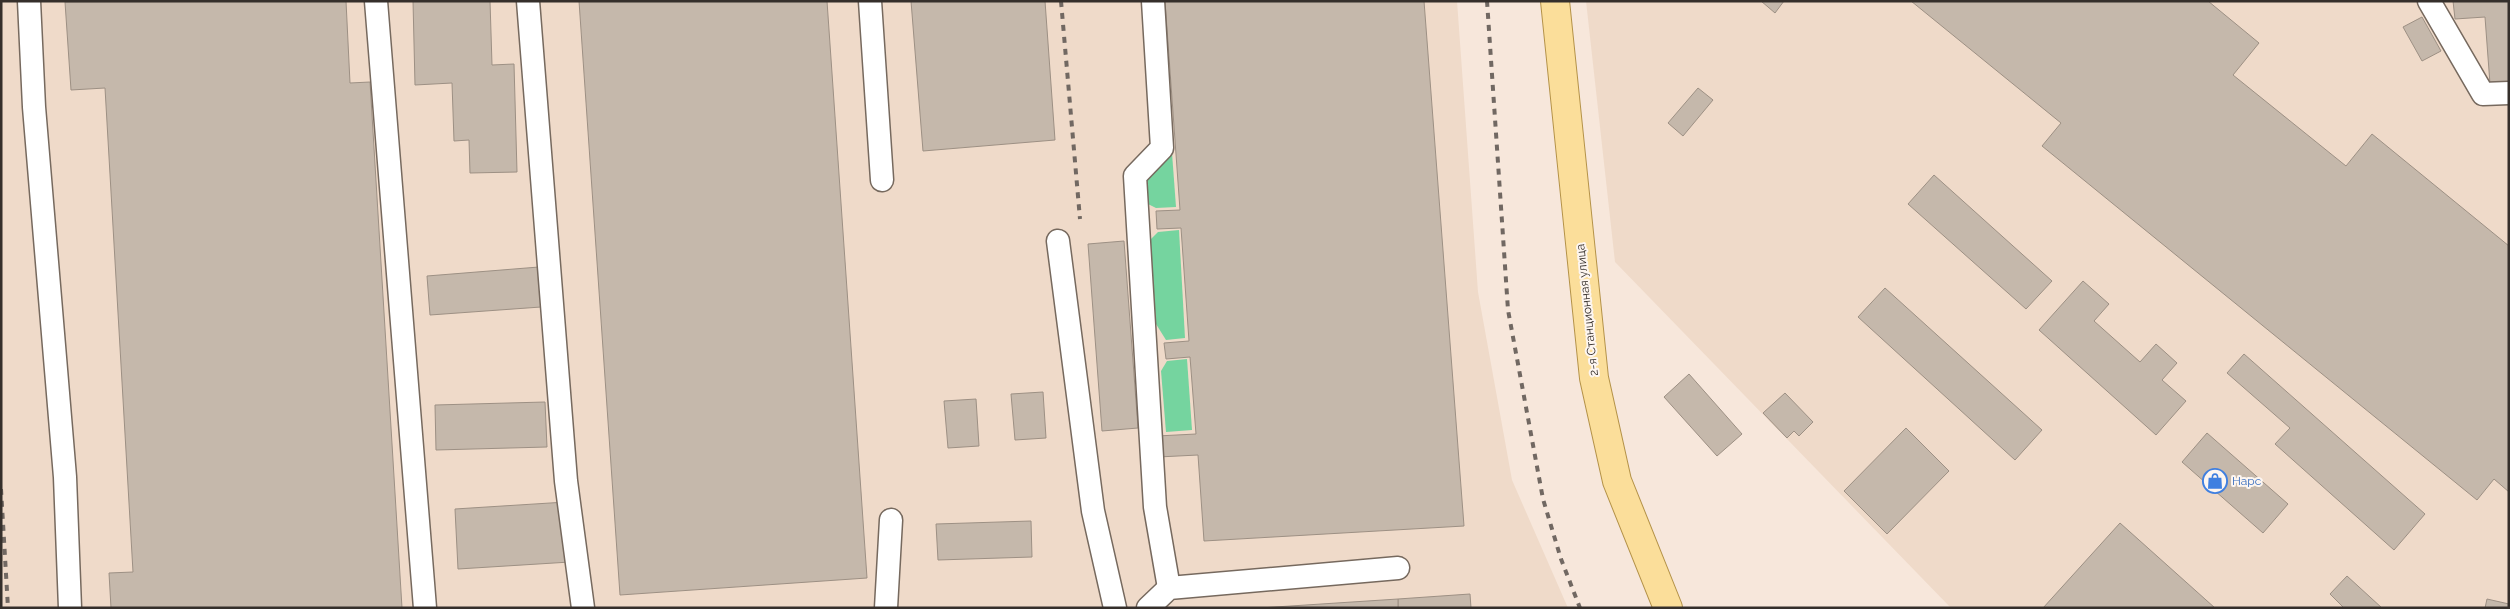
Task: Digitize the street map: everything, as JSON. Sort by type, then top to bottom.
[{"type":"main road","name":"2-я Станционная улица","points":[[1555,1],[1594,378],[1617,481],[1668,608]]},
{"type":"lane","points":[[29,1],[34,107],[65,477],[70,608]]},
{"type":"lane","points":[[376,1],[425,608]]},
{"type":"lane","points":[[528,1],[566,481],[583,608]]},
{"type":"lane","points":[[870,1],[882,180]]},
{"type":"lane","points":[[1153,1],[1162,148],[1135,176],[1155,507],[1169,588]]},
{"type":"lane","points":[[2429,1],[2483,94],[2509,93]]},
{"type":"lane","points":[[1058,241],[1093,511],[1115,608]]},
{"type":"lane","points":[[886,608],[891,520]]},
{"type":"lane","points":[[1148,608],[1169,588],[1398,568]]},
{"type":"shaded area","points":[[1,1],[1457,1],[1478,292],[1512,480],[1568,608],[1,608]]},
{"type":"shaded area","points":[[1586,1],[2509,1],[2509,608],[1951,608],[1615,262]]},
{"type":"green space","points":[[1172,153],[1176,207],[1156,208],[1144,202],[1142,178]]},
{"type":"green space","points":[[1179,230],[1185,338],[1166,340],[1156,324],[1150,240],[1158,232]]},
{"type":"green space","points":[[1187,359],[1192,430],[1166,432],[1161,371],[1167,361]]},
{"type":"building","points":[[346,1],[350,83],[370,82],[402,608],[111,608],[109,573],[133,572],[105,88],[71,90],[65,2]]},
{"type":"building","points":[[413,1],[490,1],[492,65],[514,64],[517,172],[470,173],[469,140],[454,141],[452,83],[415,85]]},
{"type":"building","points":[[579,1],[827,1],[867,578],[620,595]]},
{"type":"building","points":[[911,1],[1045,1],[1055,140],[923,151]]},
{"type":"building","points":[[1165,1],[1424,1],[1464,526],[1204,541],[1198,455],[1158,457],[1157,436],[1196,434],[1190,357],[1166,359],[1164,343],[1189,341],[1181,228],[1157,229],[1156,211],[1180,210]]},
{"type":"building","points":[[1761,1],[1784,1],[1775,13]]},
{"type":"building","points":[[1911,1],[2208,1],[2259,43],[2233,75],[2346,166],[2372,134],[2509,246],[2509,492],[2494,479],[2477,500],[2042,146],[2061,123]]},
{"type":"building","points":[[2453,1],[2509,1],[2509,83],[2490,84],[2485,17],[2455,19]]},
{"type":"building","points":[[2422,17],[2441,51],[2422,61],[2403,27]]},
{"type":"building","points":[[1698,88],[1713,100],[1683,136],[1668,123]]},
{"type":"building","points":[[1934,175],[2052,281],[2026,309],[1908,204]]},
{"type":"building","points":[[1124,241],[1138,428],[1102,431],[1088,244]]},
{"type":"building","points":[[539,267],[541,307],[430,315],[427,276]]},
{"type":"building","points":[[2083,281],[2109,304],[2094,321],[2140,362],[2156,344],[2177,363],[2162,380],[2186,401],[2156,435],[2039,330]]},
{"type":"building","points":[[1885,288],[2042,430],[2015,460],[1858,317]]},
{"type":"building","points":[[2244,354],[2425,514],[2394,550],[2275,444],[2290,428],[2227,373]]},
{"type":"building","points":[[1689,374],[1742,434],[1717,456],[1664,397]]},
{"type":"building","points":[[1043,392],[1046,438],[1015,440],[1011,394]]},
{"type":"building","points":[[1785,393],[1813,422],[1799,436],[1794,431],[1787,438],[1763,413]]},
{"type":"building","points":[[976,399],[979,446],[948,448],[944,401]]},
{"type":"building","points":[[545,402],[547,447],[436,450],[435,405]]},
{"type":"building","points":[[1906,428],[1949,471],[1887,534],[1844,491]]},
{"type":"building","points":[[2207,433],[2288,504],[2263,533],[2182,462]]},
{"type":"building","points":[[566,502],[570,562],[458,569],[455,509]]},
{"type":"building","points":[[1031,521],[1032,557],[938,560],[936,524]]},
{"type":"building","points":[[2120,523],[2215,608],[2043,608]]},
{"type":"building","points":[[2347,576],[2382,608],[2344,608],[2330,594]]},
{"type":"building","points":[[1470,594],[1471,608],[1398,608],[1398,599]]},
{"type":"building","points":[[1398,599],[1398,608],[1260,608]]},
{"type":"building","points":[[2487,599],[2509,604],[2509,608],[2485,608]]},
{"type":"railway","points":[[1061,1],[1080,219]]},
{"type":"railway","points":[[1487,1],[1508,310],[1543,499],[1561,559],[1580,608]]},
{"type":"railway","points":[[1,489],[8,608]]},
{"type":"place","name":"Нарс","points":[[2215,481]]}]
